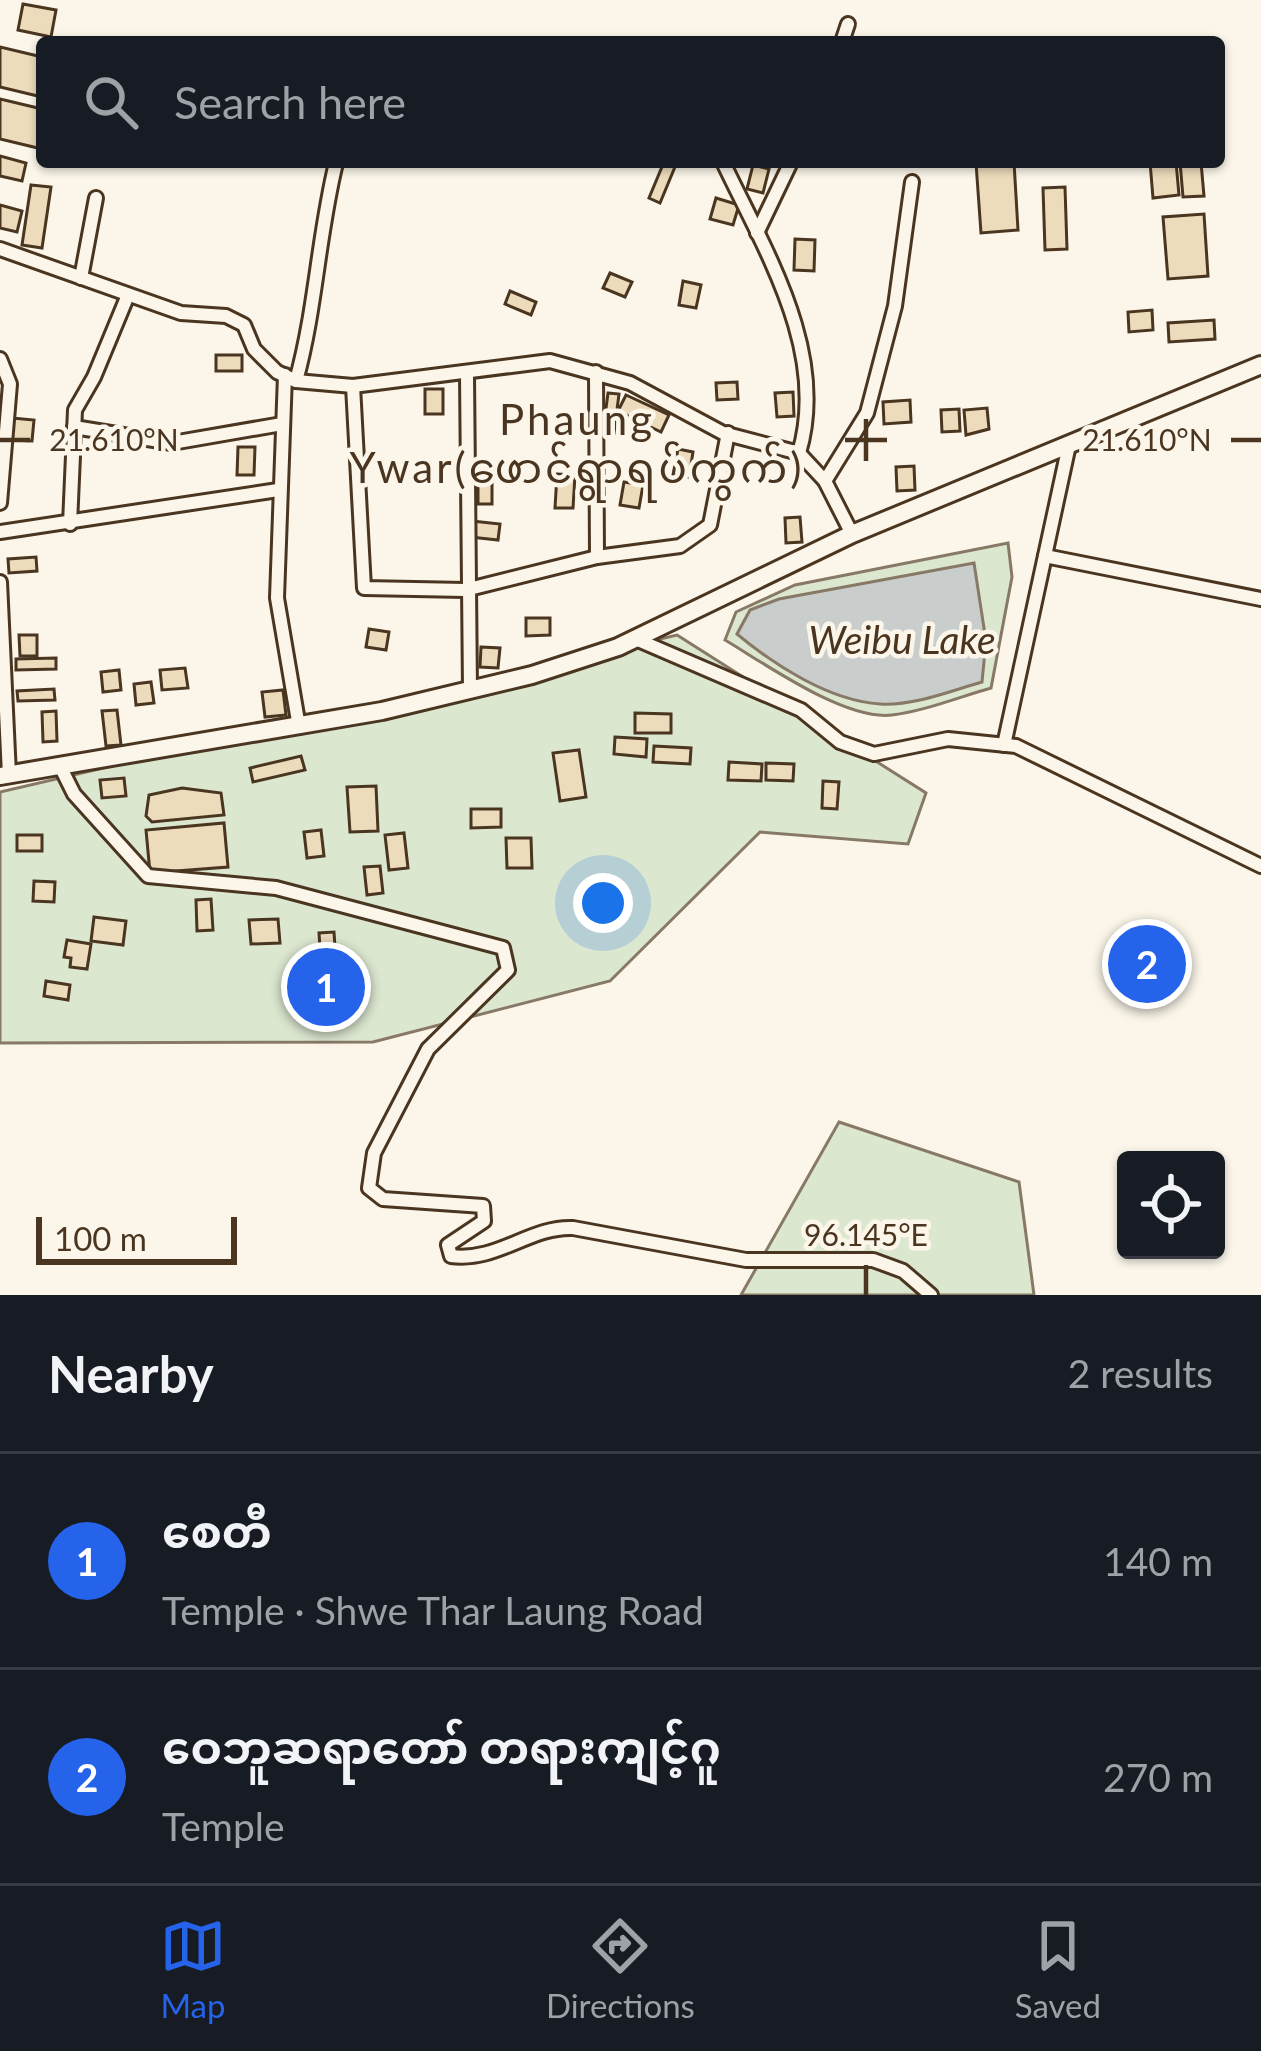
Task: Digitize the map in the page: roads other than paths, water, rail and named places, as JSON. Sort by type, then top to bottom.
[{"type":"main road","points":[[4,775],[299,727],[470,690],[638,640],[852,534],[1261,365]]},
{"type":"street","points":[[844,36],[848,24]]},
{"type":"street","points":[[299,727],[279,636],[282,424],[291,378],[314,317],[321,226],[335,168]]},
{"type":"street","points":[[726,168],[792,307],[810,417],[799,453]]},
{"type":"street","points":[[757,233],[788,168]]},
{"type":"street","points":[[824,481],[867,413],[895,306],[912,182]]},
{"type":"street","points":[[81,278],[96,198]]},
{"type":"street","points":[[0,249],[181,313],[226,316],[244,325],[254,349],[291,378],[353,386],[550,361],[596,372],[728,434],[799,453],[824,481],[852,534]]},
{"type":"street","points":[[70,524],[75,410],[128,295]]},
{"type":"street","points":[[0,359],[10,384],[0,503]]},
{"type":"street","points":[[596,372],[597,557]]},
{"type":"street","points":[[467,374],[465,590],[470,690]]},
{"type":"street","points":[[353,386],[364,588],[465,590],[597,557],[680,546],[710,526],[728,434]]},
{"type":"street","points":[[74,427],[172,442],[282,424]]},
{"type":"street","points":[[1004,745],[1069,445]]},
{"type":"street","points":[[0,532],[278,490]]},
{"type":"street","points":[[1045,556],[1261,599]]},
{"type":"street","points":[[0,582],[4,775]]},
{"type":"street","points":[[638,640],[801,710],[840,742],[874,754],[949,739],[1016,746],[1261,866]]},
{"type":"street","points":[[61,766],[74,794],[148,876],[276,888],[502,948],[508,970],[428,1048],[370,1166],[369,1188],[383,1199],[483,1205],[484,1221],[448,1244],[451,1256],[495,1253],[548,1229],[573,1228],[746,1260],[873,1260],[903,1271],[931,1295]]},
{"type":"water","name":"Weibu Lake","points":[[974,563],[986,641],[982,682],[919,700],[861,701],[823,689],[785,669],[737,634],[750,610],[779,599]]},
{"type":"place","name":"ဝေဘူဆရာတော် တရားကျင့်ဂူ","points":[[1147,964]]},
{"type":"place","name":"စေတီ","points":[[326,987]]},
{"type":"district","name":"Phaung Ywar(ဖောင်ရွာရပ်ကွက်)","points":[[577,444]]}]
